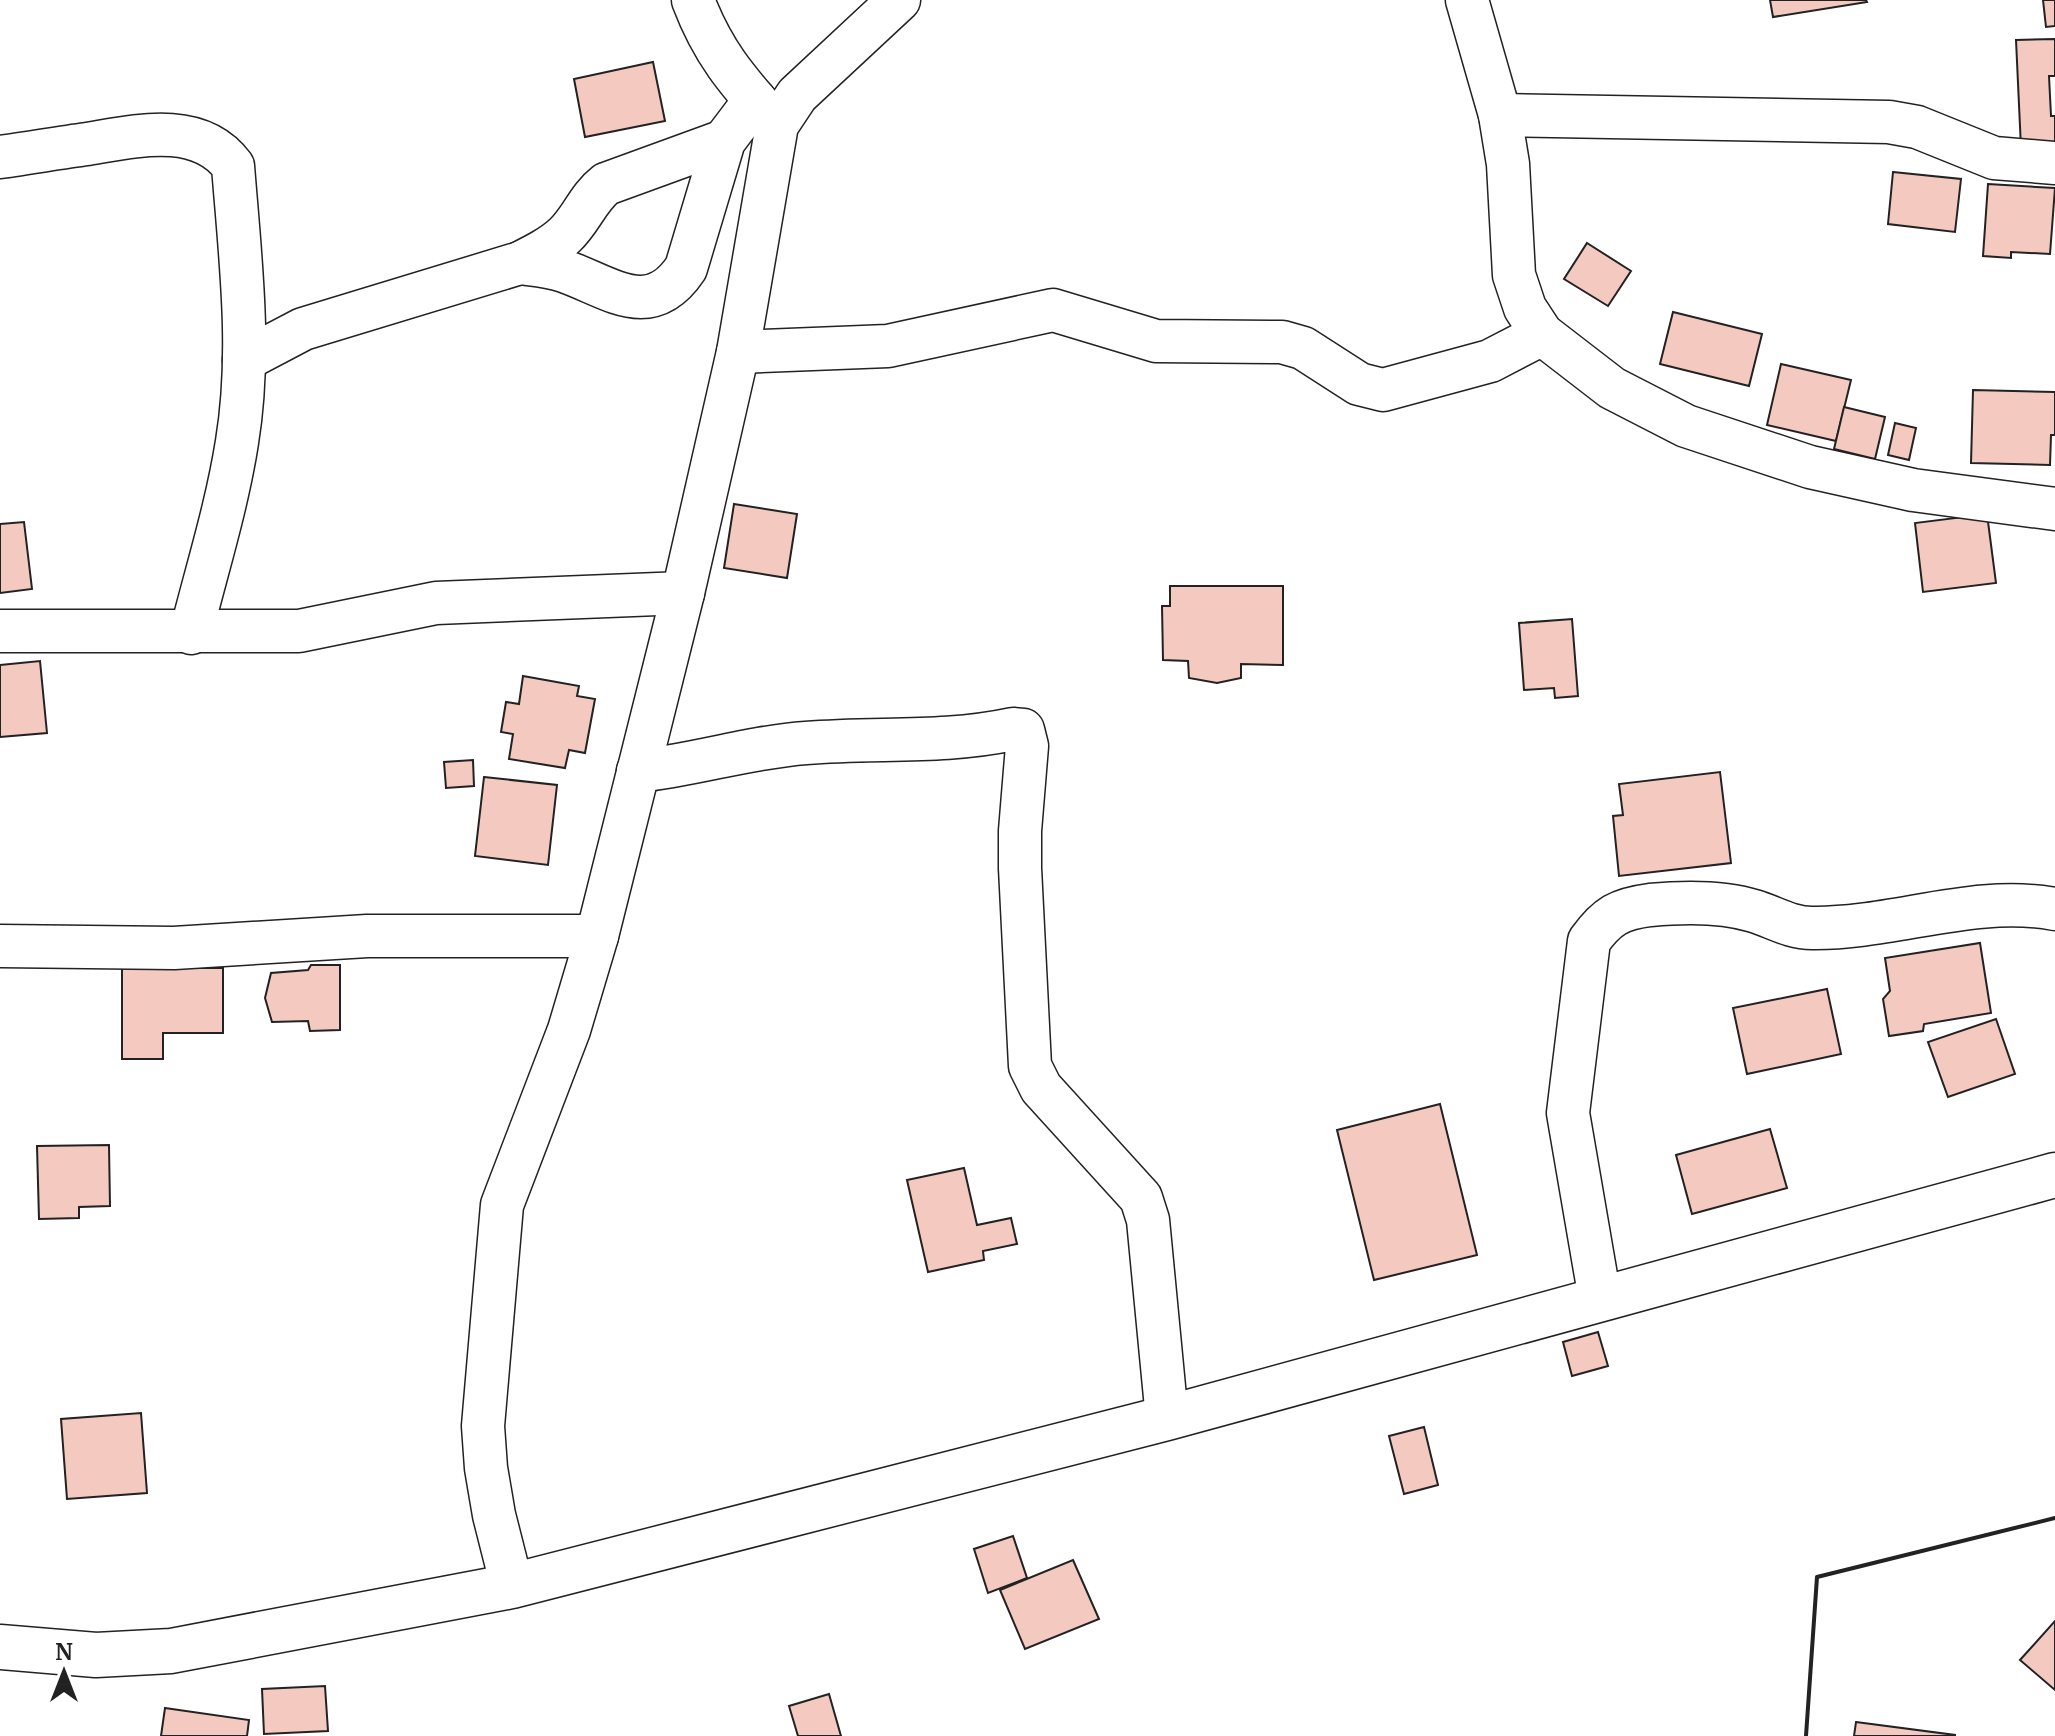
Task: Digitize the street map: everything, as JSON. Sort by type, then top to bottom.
[{"type":"highway","points":[[0,1647],[96,1655],[171,1651],[512,1586],[1167,1418],[2055,1175]]},
{"type":"street","points":[[512,1586],[494,1515],[483,1426],[502,1205],[569,1030],[597,936],[683,593],[738,352],[766,113],[719,57],[693,0]]},
{"type":"street","points":[[244,360],[303,329],[520,263],[552,246],[567,234],[595,193],[606,184],[724,141],[797,95],[899,0]]},
{"type":"street","points":[[1467,0],[1500,115],[1508,164],[1514,275],[1525,308],[1542,334],[1612,388],[1686,426],[1810,467],[1913,490],[2055,509]]},
{"type":"street","points":[[1500,115],[1889,122],[1917,127],[1994,158],[2055,163]]},
{"type":"street","points":[[0,157],[155,134],[188,137],[208,143],[223,152],[233,166],[244,360],[237,440],[221,518],[191,633]]},
{"type":"street","points":[[520,263],[566,272],[626,296],[664,293],[675,285],[686,268],[724,141]]},
{"type":"street","points":[[738,352],[888,346],[1053,310],[1156,341],[1282,342],[1303,348],[1359,384],[1383,390],[1490,361],[1542,334]]},
{"type":"street","points":[[0,631],[299,631],[436,603],[683,593]]},
{"type":"street","points":[[638,771],[677,767],[766,747],[807,742],[944,740],[1023,730],[1027,746],[1020,868],[1030,1066],[1041,1088],[1141,1198],[1148,1220],[1167,1418]]},
{"type":"street","points":[[1600,1299],[1568,1113],[1589,941],[1604,921],[1622,911],[1649,905],[1694,903],[1753,910],[1786,924],[1806,928],[1838,928],[1964,908],[2012,905],[2055,909]]},
{"type":"street","points":[[0,946],[174,948],[367,936],[597,936]]},
{"type":"building","points":[[1770,0],[1866,0],[1867,2],[1773,17]]},
{"type":"building","points":[[2043,0],[2055,0],[2055,26],[2046,27]]},
{"type":"building","points":[[2055,39],[2055,76],[2049,76],[2051,116],[2055,116],[2055,146],[2021,148],[2016,40]]},
{"type":"building","points":[[653,62],[665,121],[585,137],[574,79]]},
{"type":"building","points":[[1893,172],[1961,179],[1955,232],[1888,224]]},
{"type":"building","points":[[1988,184],[2055,188],[2050,254],[2011,252],[2011,258],[1983,256]]},
{"type":"building","points":[[1587,243],[1631,271],[1608,306],[1564,279]]},
{"type":"building","points":[[1673,312],[1762,334],[1749,386],[1660,364]]},
{"type":"building","points":[[1781,364],[1851,380],[1836,441],[1767,425]]},
{"type":"building","points":[[1973,390],[2055,392],[2055,435],[2051,435],[2050,465],[1971,463]]},
{"type":"building","points":[[1844,407],[1885,417],[1875,459],[1834,449]]},
{"type":"building","points":[[1895,423],[1916,428],[1909,460],[1888,455]]},
{"type":"building","points":[[734,504],[797,514],[787,578],[724,568]]},
{"type":"building","points":[[1987,514],[1996,583],[1923,592],[1915,523]]},
{"type":"building","points":[[24,522],[32,589],[0,593],[0,524]]},
{"type":"building","points":[[1170,586],[1283,586],[1283,665],[1241,664],[1241,678],[1217,683],[1189,678],[1188,661],[1163,660],[1162,606],[1170,606]]},
{"type":"building","points":[[1572,619],[1578,696],[1555,698],[1554,688],[1524,690],[1519,623]]},
{"type":"building","points":[[40,661],[47,733],[0,737],[0,665]]},
{"type":"building","points":[[523,676],[579,686],[577,696],[595,699],[585,753],[569,750],[565,768],[509,759],[513,734],[501,732],[506,702],[519,704]]},
{"type":"building","points":[[473,760],[474,786],[446,788],[444,762]]},
{"type":"building","points":[[1720,772],[1731,863],[1619,876],[1613,816],[1623,815],[1619,784]]},
{"type":"building","points":[[484,777],[557,785],[548,865],[475,856]]},
{"type":"building","points":[[1980,943],[1991,1013],[1924,1024],[1923,1031],[1889,1036],[1883,999],[1890,991],[1885,958]]},
{"type":"building","points":[[311,965],[340,965],[340,1030],[310,1031],[308,1021],[272,1022],[265,998],[271,973],[308,970]]},
{"type":"building","points":[[122,968],[223,968],[223,1033],[163,1033],[163,1059],[122,1059]]},
{"type":"building","points":[[1827,989],[1841,1054],[1747,1074],[1733,1008]]},
{"type":"building","points":[[1996,1019],[2015,1074],[1948,1097],[1928,1042]]},
{"type":"building","points":[[1440,1104],[1477,1255],[1374,1280],[1337,1130]]},
{"type":"building","points":[[1770,1129],[1787,1188],[1692,1214],[1676,1155]]},
{"type":"building","points":[[109,1145],[110,1206],[79,1207],[79,1218],[39,1219],[37,1146]]},
{"type":"building","points":[[964,1168],[977,1225],[1011,1218],[1017,1244],[983,1251],[984,1260],[928,1272],[907,1180]]},
{"type":"building","points":[[1598,1332],[1608,1366],[1572,1376],[1563,1342]]},
{"type":"building","points":[[141,1413],[147,1493],[67,1499],[61,1419]]},
{"type":"building","points":[[1424,1427],[1438,1485],[1404,1494],[1389,1436]]},
{"type":"building","points":[[1013,1536],[1027,1578],[988,1593],[974,1549]]},
{"type":"building","points":[[1073,1560],[1099,1619],[1025,1649],[1000,1590]]},
{"type":"building","points":[[2055,1621],[2055,1690],[2020,1660]]},
{"type":"building","points":[[325,1686],[328,1731],[264,1734],[262,1689]]},
{"type":"building","points":[[829,1694],[841,1736],[798,1736],[789,1706]]},
{"type":"building","points":[[165,1708],[249,1720],[247,1736],[161,1736]]},
{"type":"building","points":[[1856,1722],[1955,1735],[1955,1736],[1854,1736]]},
{"type":"wall","points":[[1806,1736],[1817,1577],[2055,1518]]}]
